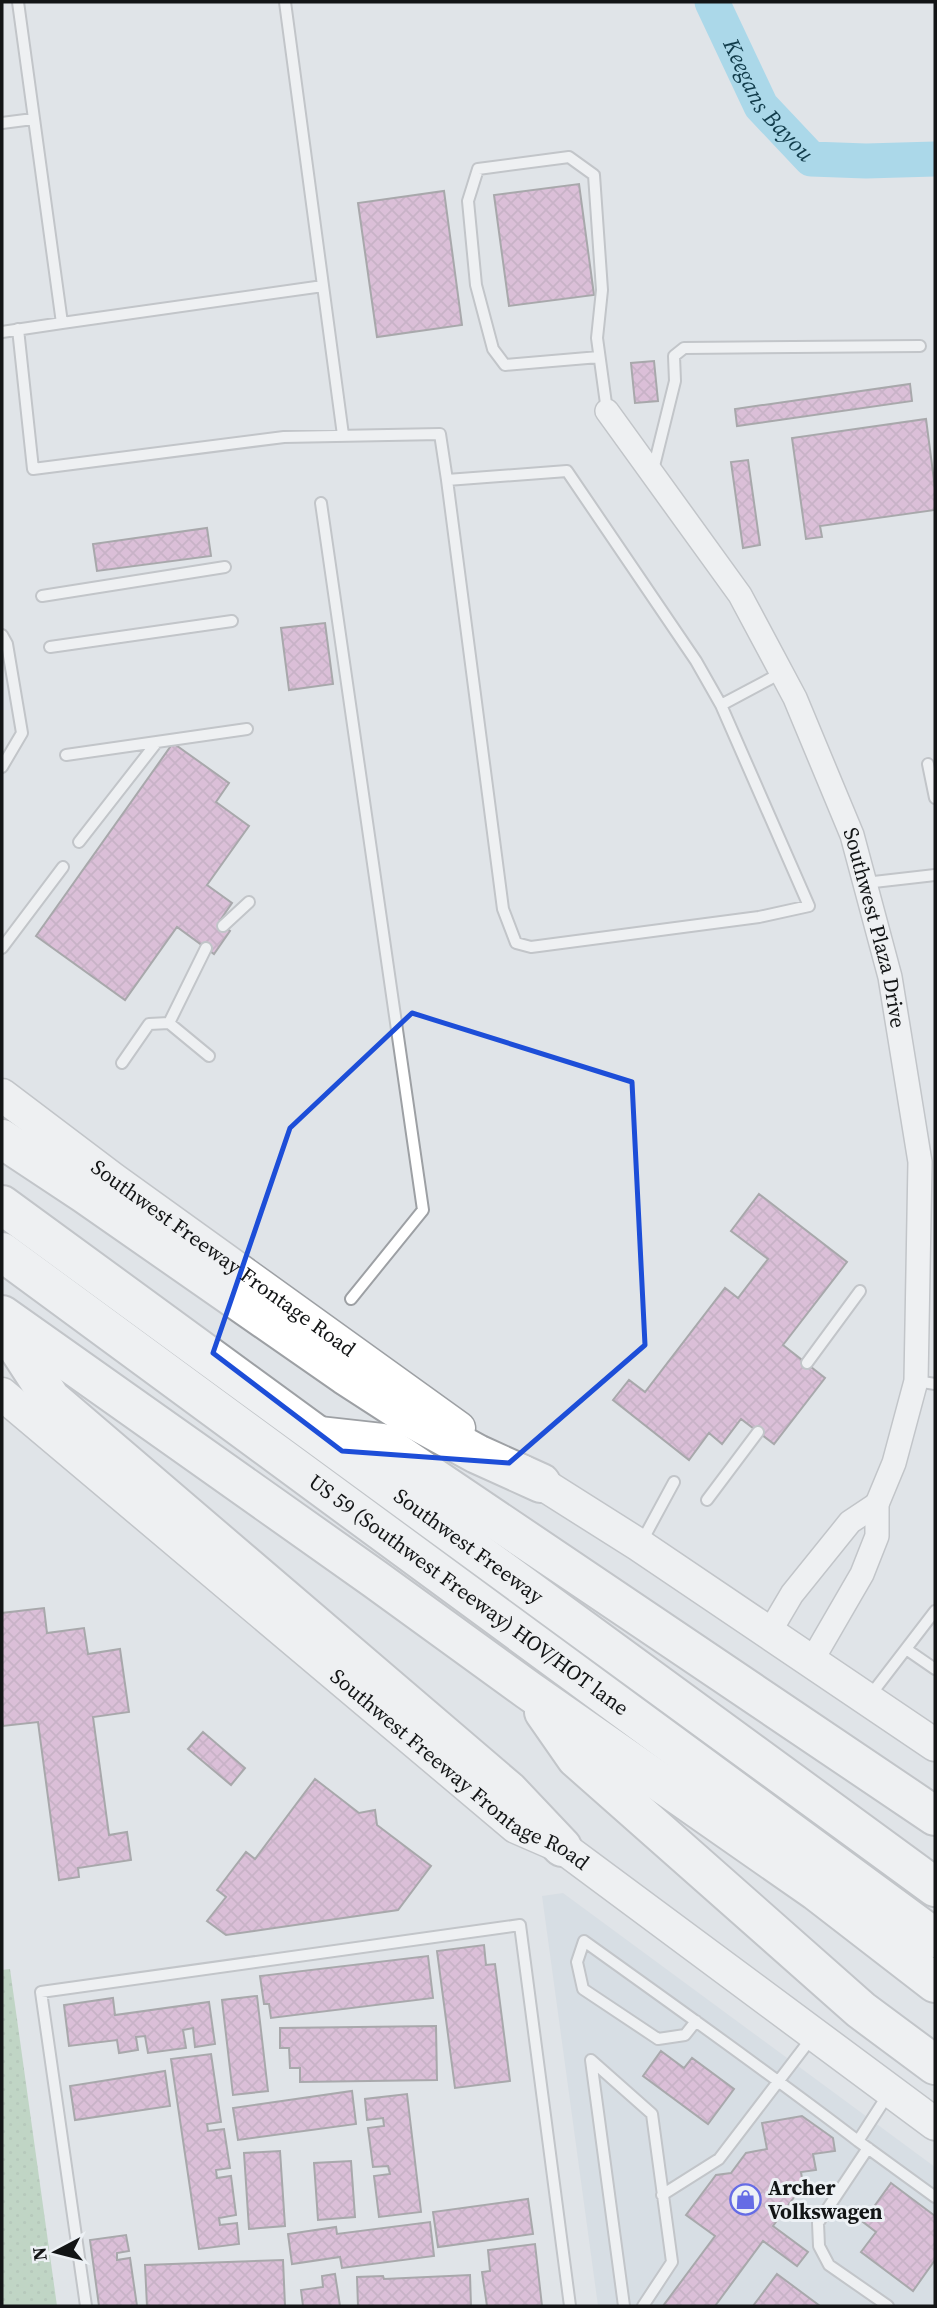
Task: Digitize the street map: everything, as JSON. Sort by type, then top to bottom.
[{"type":"highway","points":[[2,1139],[402,1412],[477,1454],[541,1483]]},
{"type":"highway","name":"Southwest Freeway","points":[[2,1205],[935,1887]]},
{"type":"highway","name":"US 59 (Southwest Freeway) HOV/HOT lane","points":[[14,1261],[935,1938]]},
{"type":"highway","points":[[2,1315],[528,1690],[816,1891],[935,1983]]},
{"type":"highway","points":[[2,1324],[51,1399],[509,1791],[562,1847]]},
{"type":"highway","points":[[316,1436],[382,1443],[935,1816]]},
{"type":"highway","points":[[528,1690],[576,1758],[861,2010],[935,2065]]},
{"type":"main road","name":"Southwest Freeway Frontage Road","points":[[2,1095],[423,1402],[935,1745]]},
{"type":"main road","name":"Southwest Freeway Frontage Road","points":[[2,1394],[516,1827],[562,1847],[935,2124]]},
{"type":"street","name":"Southwest Plaza Drive","points":[[607,411],[740,595],[795,698],[852,835],[890,977],[928,1162],[924,1253],[926,1383],[877,1504],[877,1536],[862,1574],[811,1662]]},
{"type":"street","points":[[769,1633],[792,1594],[850,1522],[877,1504]]},
{"type":"lane","points":[[18,2],[62,323]]},
{"type":"lane","points":[[285,2],[343,435]]},
{"type":"lane","points":[[2,123],[33,119]]},
{"type":"lane","points":[[600,357],[505,365],[493,349],[476,285],[468,201],[478,169],[569,157],[594,175],[602,290],[597,338],[600,357],[607,411]]},
{"type":"lane","points":[[2,332],[323,286]]},
{"type":"lane","points":[[18,329],[33,469],[245,441],[343,435],[440,434],[503,909],[516,943],[531,947],[759,917],[809,906],[721,705],[696,661],[567,471],[447,480]]},
{"type":"lane","points":[[652,473],[676,380],[674,356],[684,348],[920,346]]},
{"type":"lane","points":[[321,503],[424,1210],[351,1299]]},
{"type":"lane","points":[[42,596],[225,567]]},
{"type":"lane","points":[[50,647],[232,621]]},
{"type":"lane","points":[[2,635],[7,644],[16,684],[22,733],[2,767]]},
{"type":"lane","points":[[721,705],[781,673]]},
{"type":"lane","points":[[2,687],[16,684]]},
{"type":"lane","points":[[66,755],[247,729]]},
{"type":"lane","points":[[79,842],[157,742]]},
{"type":"lane","points":[[928,764],[935,798]]},
{"type":"lane","points":[[2,948],[63,867]]},
{"type":"lane","points":[[865,883],[935,875]]},
{"type":"lane","points":[[223,926],[249,902]]},
{"type":"lane","points":[[169,1023],[206,948]]},
{"type":"lane","points":[[121,1063],[149,1024],[169,1023],[209,1056]]},
{"type":"lane","points":[[807,1363],[860,1291]]},
{"type":"lane","points":[[708,1500],[758,1432]]},
{"type":"lane","points":[[639,1545],[674,1482]]},
{"type":"lane","points":[[867,1700],[935,1611]]},
{"type":"lane","points":[[906,1649],[935,1669]]},
{"type":"lane","points":[[86,2306],[41,1992],[520,1925],[570,2306]]},
{"type":"lane","points":[[696,2021],[685,2035],[658,2039],[583,1989],[577,1962],[584,1941],[696,2021],[779,2081],[935,2197]]},
{"type":"lane","points":[[662,2195],[719,2159],[814,2034]]},
{"type":"lane","points":[[624,2306],[591,2060],[652,2114],[672,2262],[643,2306]]},
{"type":"lane","points":[[858,2141],[891,2091]]},
{"type":"lane","points":[[868,2148],[818,2223],[819,2246],[829,2265],[888,2306]]},
{"type":"highlighted area","points":[[412,1013],[632,1082],[645,1345],[509,1463],[342,1451],[213,1353],[290,1128]]},
{"type":"shaded area","points":[[563,1893],[935,2167],[935,2306],[598,2306],[542,1896]]},
{"type":"green space","points":[[10,1969],[57,2306],[2,2306],[2,1970]]},
{"type":"building","points":[[579,184],[594,295],[509,306],[494,195]]},
{"type":"building","points":[[444,191],[462,325],[377,337],[358,203]]},
{"type":"building","points":[[654,361],[658,401],[635,403],[631,363]]},
{"type":"building","points":[[910,384],[912,401],[737,426],[735,409]]},
{"type":"building","points":[[926,419],[935,488],[935,510],[820,526],[822,537],[806,539],[792,438]]},
{"type":"building","points":[[748,460],[760,545],[743,548],[731,462]]},
{"type":"building","points":[[207,528],[211,556],[97,571],[93,544]]},
{"type":"building","points":[[325,623],[333,684],[289,690],[281,628]]},
{"type":"building","points":[[173,743],[229,783],[216,802],[249,826],[207,885],[232,903],[219,922],[230,931],[214,954],[177,927],[125,1000],[36,936]]},
{"type":"building","points":[[759,1194],[847,1262],[783,1345],[825,1378],[774,1444],[741,1419],[722,1444],[709,1433],[689,1460],[613,1400],[629,1380],[645,1392],[725,1288],[738,1298],[768,1259],[731,1231]]},
{"type":"building","points":[[44,1608],[47,1633],[84,1628],[88,1654],[120,1649],[129,1712],[93,1717],[109,1835],[127,1832],[131,1860],[78,1868],[79,1877],[59,1880],[38,1722],[3,1726],[2,1718],[2,1613]]},
{"type":"building","points":[[203,1732],[245,1768],[231,1785],[188,1749]]},
{"type":"building","points":[[315,1779],[359,1813],[375,1810],[377,1825],[431,1866],[398,1910],[226,1935],[207,1921],[226,1897],[217,1890],[246,1852],[255,1859]]},
{"type":"building","points":[[484,1945],[486,1965],[495,1964],[510,2081],[455,2088],[437,1951]]},
{"type":"building","points":[[428,1956],[433,1998],[271,2018],[269,2004],[264,2004],[260,1976]]},
{"type":"building","points":[[257,1996],[268,2091],[233,2095],[222,2000]]},
{"type":"building","points":[[113,1998],[115,2015],[209,2002],[215,2044],[195,2047],[193,2028],[183,2030],[186,2048],[148,2053],[145,2036],[136,2037],[138,2050],[119,2053],[117,2040],[69,2046],[64,2005]]},
{"type":"building","points":[[436,2026],[437,2080],[300,2082],[300,2068],[290,2068],[289,2048],[280,2048],[280,2028]]},
{"type":"building","points":[[661,2051],[684,2068],[692,2058],[734,2089],[708,2124],[643,2076]]},
{"type":"building","points":[[211,2054],[221,2122],[207,2124],[208,2131],[224,2129],[230,2168],[216,2170],[217,2178],[231,2176],[236,2215],[219,2218],[220,2225],[237,2223],[239,2244],[199,2249],[171,2059]]},
{"type":"building","points":[[165,2071],[170,2106],[75,2120],[70,2086]]},
{"type":"building","points":[[352,2091],[356,2124],[238,2140],[233,2108]]},
{"type":"building","points":[[407,2094],[421,2212],[379,2217],[374,2176],[390,2174],[388,2166],[373,2167],[368,2128],[384,2126],[383,2118],[367,2120],[365,2099]]},
{"type":"building","name":"Archer Volkswagen","points":[[802,2116],[833,2138],[835,2151],[813,2154],[816,2170],[801,2172],[803,2185],[773,2226],[808,2252],[797,2266],[763,2241],[715,2306],[663,2306],[715,2236],[686,2215],[716,2175],[731,2173],[746,2153],[767,2149],[762,2123]]},
{"type":"building","points":[[280,2151],[285,2226],[249,2229],[244,2153]]},
{"type":"building","points":[[351,2161],[355,2217],[318,2220],[314,2163]]},
{"type":"building","points":[[891,2183],[935,2216],[935,2260],[913,2291],[861,2252],[876,2232],[863,2222]]},
{"type":"building","points":[[528,2199],[533,2234],[438,2247],[433,2212]]},
{"type":"building","points":[[430,2222],[434,2256],[342,2268],[340,2257],[292,2264],[288,2234],[336,2227],[337,2234]]},
{"type":"building","points":[[126,2235],[129,2251],[117,2253],[117,2260],[130,2258],[137,2306],[99,2306],[90,2240]]},
{"type":"building","points":[[535,2244],[542,2306],[487,2306],[482,2272],[490,2271],[488,2250]]},
{"type":"building","points":[[283,2260],[285,2306],[147,2306],[145,2265]]},
{"type":"building","points":[[335,2274],[340,2306],[303,2306],[301,2290],[323,2287],[322,2276]]},
{"type":"building","points":[[777,2274],[820,2306],[753,2306]]},
{"type":"building","points":[[470,2275],[471,2306],[358,2306],[357,2277],[383,2276],[384,2279]]},
{"type":"waterway","name":"Keegans Bayou","points":[[712,2],[761,106],[811,159],[935,159]]},
{"type":"place","name":"Archer Volkswagen","points":[[745,2200]]}]
